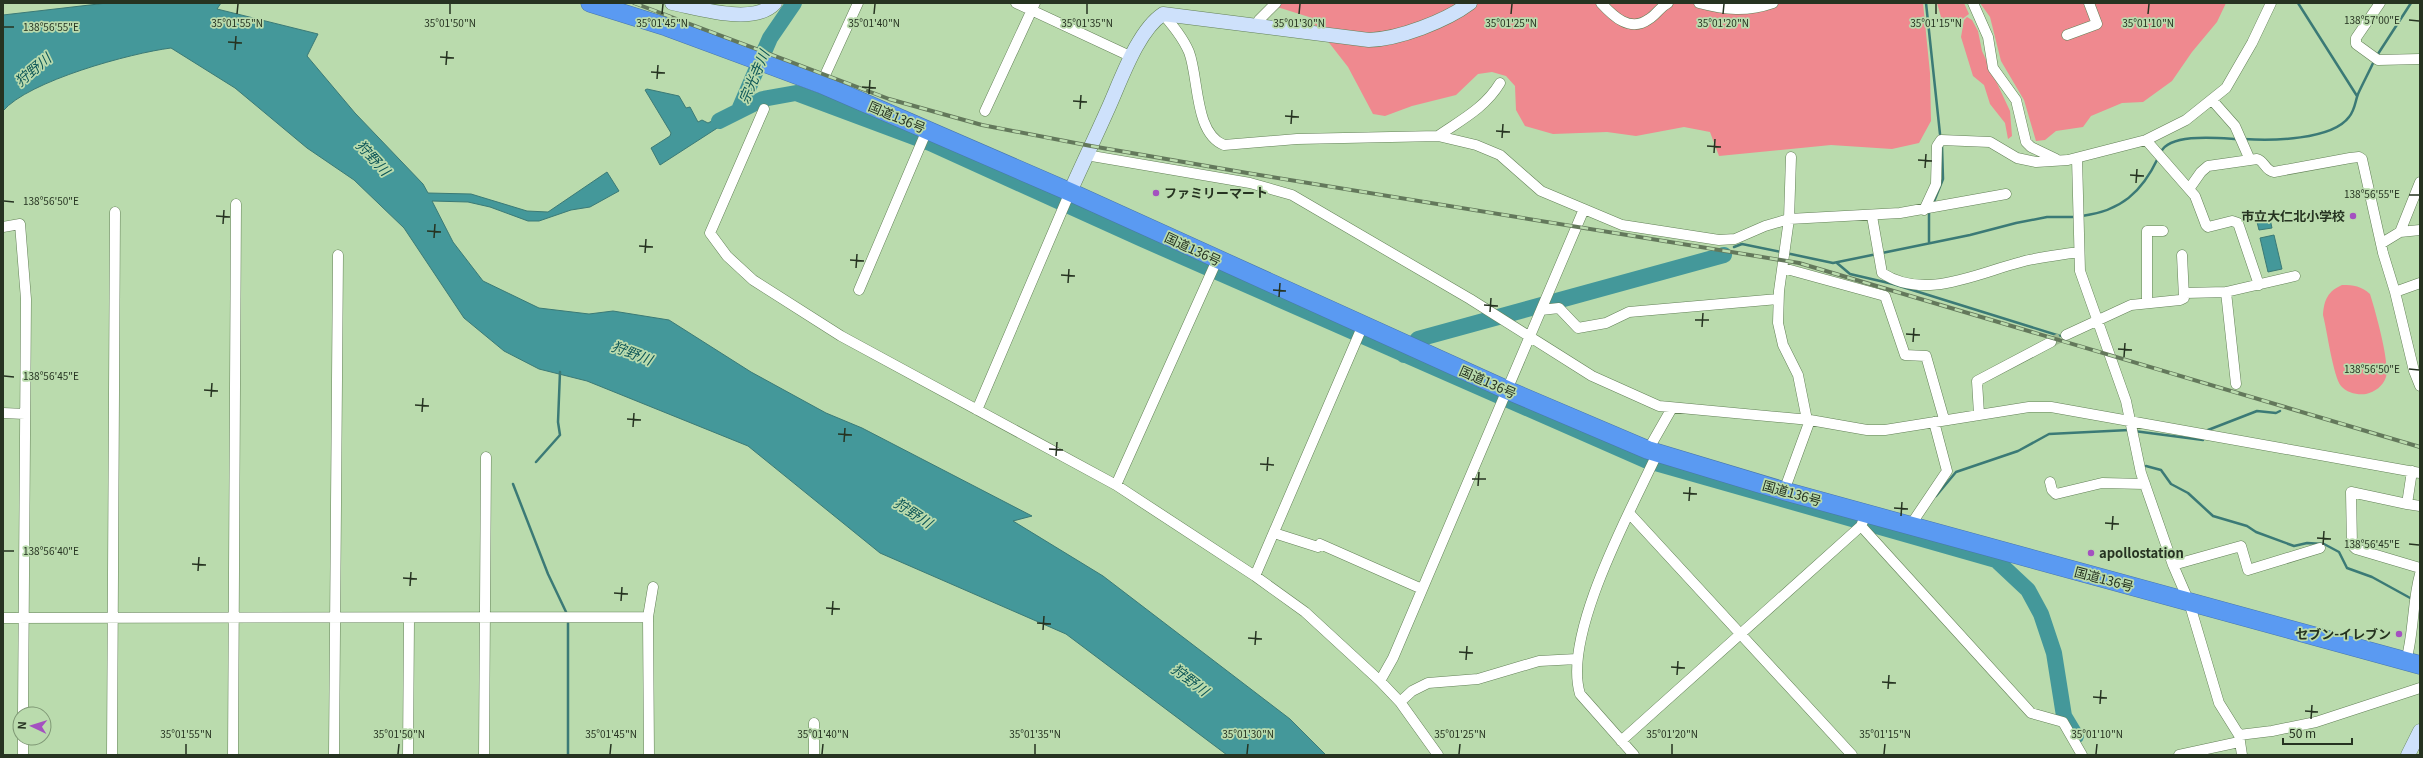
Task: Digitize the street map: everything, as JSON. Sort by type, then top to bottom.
[{"type":"highway","name":"国道136号","points":[[590,3],[620,11],[778,67],[821,84],[927,130],[1066,201],[1217,260],[1506,390],[1652,452],[1784,491],[1863,520],[1910,526],[2413,663]]},
{"type":"street","points":[[672,3],[741,15],[758,13],[776,3]]},
{"type":"street","points":[[821,84],[858,3]]},
{"type":"street","points":[[1016,3],[1033,7],[1132,57]]},
{"type":"street","points":[[1256,26],[1259,20],[1276,3]]},
{"type":"street","points":[[1160,9],[1256,26],[1369,40],[1384,40],[1410,32],[1470,3]]},
{"type":"street","points":[[1601,3],[1617,20],[1636,23],[1649,20],[1668,3]]},
{"type":"street","points":[[1699,3],[1723,9],[1747,10],[1773,3]]},
{"type":"street","points":[[1973,3],[1988,37],[1993,68],[2016,100],[2026,142],[2031,148],[2062,161]]},
{"type":"street","points":[[2066,35],[2097,24],[2089,3]]},
{"type":"street","points":[[1924,210],[1936,184],[1937,146],[1941,140],[1987,141],[2024,160],[2062,161],[2146,140],[2186,120],[2212,100],[2231,82],[2260,28],[2271,3]]},
{"type":"street","points":[[2380,3],[2356,38],[2356,44],[2374,58],[2420,58]]},
{"type":"street","points":[[985,111],[1033,7]]},
{"type":"street","points":[[977,410],[1086,155],[1132,57],[1144,34],[1160,9]]},
{"type":"street","points":[[1160,9],[1177,32],[1189,52],[1200,109],[1211,135],[1217,142],[1234,145],[1297,139],[1438,136],[1476,145],[1500,155],[1541,191],[1626,226],[1719,240],[1735,239],[1765,226],[1789,219],[1872,216],[1924,210],[2006,194]]},
{"type":"street","points":[[1438,136],[1483,106],[1491,99],[1500,83]]},
{"type":"street","points":[[2212,100],[2235,126],[2250,160]]},
{"type":"street","points":[[764,109],[710,233],[727,256],[753,280],[841,336],[1116,484],[1255,576],[1305,612],[1380,681],[1400,702],[1438,755]]},
{"type":"street","points":[[859,290],[927,130]]},
{"type":"street","points":[[2146,140],[2195,196],[2203,220],[2208,227],[2232,221],[2238,223],[2259,285]]},
{"type":"street","points":[[1086,155],[1250,183],[1292,195],[1470,299],[1592,376],[1659,406],[1808,420],[1867,430],[1885,430],[1939,420],[2029,407],[2051,407],[2416,472],[2407,504]]},
{"type":"street","points":[[1784,491],[1808,420],[1798,375],[1780,334],[1778,299],[1789,219],[1791,157]]},
{"type":"street","points":[[2189,189],[2201,172],[2208,166],[2260,160],[2268,170],[2274,172],[2359,157],[2363,162],[2414,371],[2420,386]]},
{"type":"street","points":[[2077,158],[2078,252],[2080,271],[2126,401],[2136,454],[2145,484],[2173,565],[2189,602],[2222,710],[2239,738],[2242,755]]},
{"type":"street","points":[[2400,232],[2420,182]]},
{"type":"street","points":[[233,755],[236,204]]},
{"type":"street","points":[[1380,681],[1393,658],[1584,209]]},
{"type":"street","points":[[112,755],[115,212]]},
{"type":"street","points":[[1872,216],[1882,273],[1888,277],[1921,286],[1946,283],[2022,262],[2078,252]]},
{"type":"street","points":[[3,227],[20,224],[26,299],[23,706]]},
{"type":"street","points":[[2382,243],[2400,232],[2420,230]]},
{"type":"street","points":[[2147,303],[2146,231],[2163,231]]},
{"type":"street","points":[[334,755],[338,254]]},
{"type":"street","points":[[2066,334],[2096,319],[2131,305],[2180,300],[2184,298],[2185,293],[2182,255]]},
{"type":"street","points":[[1116,484],[1217,260]]},
{"type":"street","points":[[1783,268],[1884,296],[1905,355],[1926,356],[1948,472],[1910,526]]},
{"type":"street","points":[[2185,293],[2226,292],[2295,276]]},
{"type":"street","points":[[2395,292],[2420,283]]},
{"type":"street","points":[[2226,292],[2236,384]]},
{"type":"street","points":[[1541,310],[1559,308],[1578,328],[1606,323],[1629,312],[1778,299]]},
{"type":"street","points":[[1255,576],[1364,325]]},
{"type":"street","points":[[1979,414],[1977,381],[2051,342]]},
{"type":"street","points":[[1634,755],[1580,694],[1577,684],[1577,659],[1587,610],[1629,513],[1652,452],[1672,408]]},
{"type":"street","points":[[3,414],[26,414]]},
{"type":"street","points":[[484,755],[486,457]]},
{"type":"street","points":[[2050,482],[2052,490],[2056,494],[2102,483],[2145,484]]},
{"type":"street","points":[[2420,506],[2351,492],[2352,545],[2356,549],[2420,568]]},
{"type":"street","points":[[1629,513],[1852,755]]},
{"type":"street","points":[[1621,741],[1742,635],[1863,520],[2031,713],[2063,722],[2082,755]]},
{"type":"street","points":[[1274,533],[1318,547],[1320,544],[1422,589]]},
{"type":"street","points":[[2173,565],[2241,546],[2248,570],[2320,548]]},
{"type":"street","points":[[2413,663],[2411,641],[2413,604],[2420,574]]},
{"type":"street","points":[[649,755],[648,618],[653,586]]},
{"type":"street","points":[[3,618],[648,618]]},
{"type":"street","points":[[408,755],[409,619]]},
{"type":"street","points":[[1400,702],[1412,691],[1428,683],[1478,679],[1539,661],[1577,659]]},
{"type":"street","points":[[2179,755],[2239,738],[2316,722],[2420,688]]},
{"type":"street","points":[[814,722],[814,755]]},
{"type":"street","points":[[2408,755],[2420,731]]},
{"type":"shaded area","points":[[1264,3],[1923,3],[1930,73],[1931,121],[1919,143],[1892,149],[1831,145],[1719,156],[1710,132],[1684,127],[1636,136],[1607,132],[1553,134],[1525,126],[1516,110],[1515,86],[1506,76],[1492,72],[1478,74],[1456,95],[1412,106],[1385,116],[1373,114],[1348,67],[1309,17]]},
{"type":"shaded area","points":[[1937,3],[1964,3],[1969,14],[1961,20],[1943,24]]},
{"type":"shaded area","points":[[1980,3],[2226,3],[2217,22],[2192,52],[2172,81],[2143,102],[2122,103],[2091,116],[2083,127],[2056,131],[2045,140],[2036,141],[2024,100],[2001,61],[1990,17]]},
{"type":"shaded area","points":[[1967,17],[1972,20],[1978,31],[1982,51],[2010,111],[2012,136],[2008,139],[2005,123],[1990,104],[1984,85],[1973,76],[1961,37],[1964,20]]},
{"type":"shaded area","points":[[2342,285],[2357,286],[2370,294],[2381,336],[2386,360],[2386,377],[2378,388],[2366,394],[2352,393],[2343,388],[2335,373],[2323,315],[2326,300],[2330,293]]},
{"type":"water","name":"狩野川","points":[[107,3],[221,3],[217,9],[318,34],[307,56],[355,113],[423,184],[428,193],[471,194],[527,211],[548,212],[607,172],[619,191],[590,207],[571,210],[539,221],[528,221],[490,207],[468,202],[432,201],[453,242],[483,281],[539,308],[589,314],[613,311],[669,320],[751,372],[826,413],[862,428],[1032,516],[1013,521],[1103,576],[1290,719],[1326,755],[1227,755],[1066,634],[880,553],[748,446],[587,381],[539,369],[504,351],[464,318],[404,228],[354,180],[307,148],[235,88],[171,48],[107,62],[57,79],[34,89],[16,100],[3,111],[3,15]]},
{"type":"water","points":[[647,89],[679,96],[686,108],[690,107],[698,122],[702,120],[708,123],[737,108],[739,114],[660,165],[651,148],[670,136],[671,133],[645,90]]},
{"type":"water","points":[[2270,219],[2272,228],[2259,230],[2257,222]]},
{"type":"water","points":[[2274,235],[2282,269],[2268,272],[2260,238]]},
{"type":"waterway","name":"宗光寺川","points":[[739,110],[770,38],[794,3]]},
{"type":"waterway","points":[[1926,3],[1940,134]]},
{"type":"waterway","points":[[2298,3],[2357,96]]},
{"type":"waterway","points":[[2376,57],[2411,3]]},
{"type":"waterway","points":[[2244,139],[2269,140],[2315,135],[2341,125],[2353,112],[2358,94],[2374,61]]},
{"type":"waterway","points":[[719,121],[763,99],[796,93],[930,143],[1142,239],[1645,460],[1996,560],[2028,590],[2041,614],[2054,653],[2064,716],[2076,736]]},
{"type":"waterway","points":[[2161,152],[2166,146],[2184,139],[2237,139]]},
{"type":"waterway","points":[[1933,204],[1943,179],[1942,146]]},
{"type":"waterway","points":[[2082,216],[2108,210],[2129,198],[2145,181],[2158,158]]},
{"type":"waterway","points":[[1929,212],[1929,243]]},
{"type":"waterway","points":[[1882,253],[2047,217],[2075,217]]},
{"type":"waterway","points":[[1734,247],[1742,244],[1781,252]]},
{"type":"waterway","points":[[1786,253],[1833,263],[1877,254]]},
{"type":"waterway","points":[[1404,355],[1418,339],[1724,255]]},
{"type":"waterway","points":[[1837,263],[1850,274],[1893,284],[2060,336]]},
{"type":"waterway","points":[[536,462],[560,435],[558,422],[560,372]]},
{"type":"waterway","points":[[2208,430],[2257,411],[2276,413],[2280,411]]},
{"type":"waterway","points":[[1936,496],[1956,472],[2018,451],[2049,434],[2129,430]]},
{"type":"waterway","points":[[2134,431],[2203,440]]},
{"type":"waterway","points":[[2146,466],[2161,470],[2171,484],[2188,493],[2213,516],[2247,526],[2256,532],[2294,546],[2307,543],[2324,544],[2339,552],[2347,568],[2372,577],[2412,599]]},
{"type":"waterway","points":[[513,484],[548,574],[567,614]]},
{"type":"waterway","points":[[568,623],[568,755]]},
{"type":"tunnel","points":[[2051,342],[2066,335]]},
{"type":"railway","points":[[634,3],[889,99],[982,125],[1091,146],[1253,174],[1799,263],[2420,447]]},
{"type":"place","name":"ファミリーマート","points":[[1156,193]]},
{"type":"place","name":"市立大仁北小学校","points":[[2353,216]]},
{"type":"place","name":"apollostation","points":[[2091,553]]},
{"type":"place","name":"セブン-イレブン","points":[[2399,634]]}]
